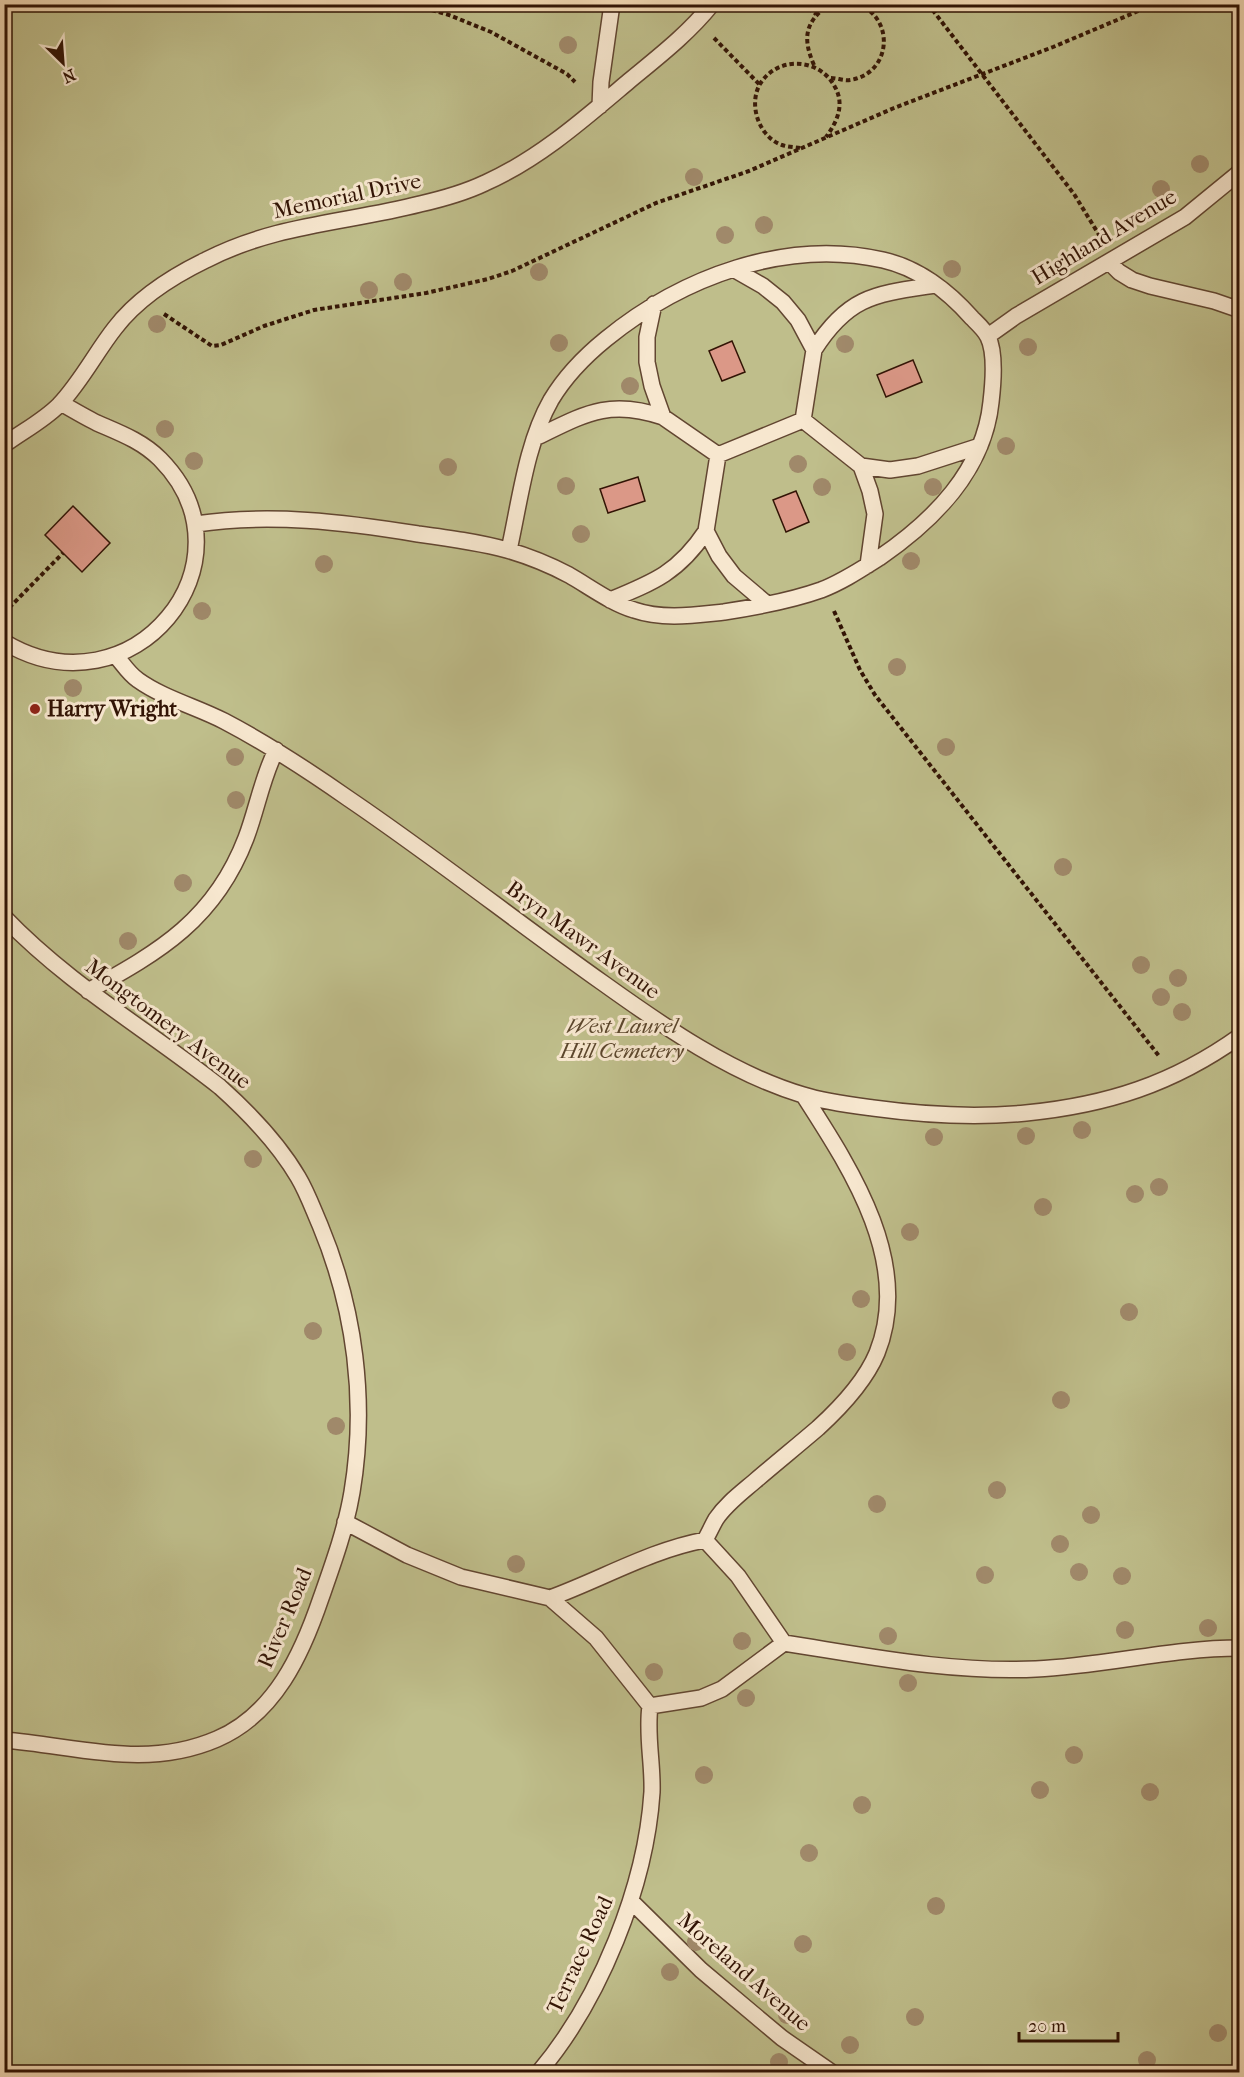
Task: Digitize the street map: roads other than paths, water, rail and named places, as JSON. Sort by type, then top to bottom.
[{"type":"lane","points":[[600,106],[601,82],[612,4]]},
{"type":"lane","name":"Memorial Drive","points":[[4,445],[44,419],[61,403],[117,326],[143,300],[177,276],[207,259],[245,243],[322,222],[417,205],[450,196],[484,184],[516,168],[600,106],[698,22],[712,4]]},
{"type":"lane","name":"Highland Avenue","points":[[988,336],[1016,316],[1185,217],[1239,172]]},
{"type":"lane","points":[[196,524],[250,518],[317,520],[509,550],[566,573],[610,600],[633,610],[656,615],[680,616],[767,604],[825,588],[849,577],[897,545],[945,503],[963,480],[980,446],[990,415],[993,385],[988,336],[959,304],[936,285],[914,271],[893,262],[861,255],[820,254],[778,258],[708,278],[654,304],[590,352],[565,378],[548,405],[535,438],[509,550]]},
{"type":"lane","points":[[1112,261],[1119,272],[1132,280],[1214,301],[1239,310]]},
{"type":"lane","points":[[735,270],[763,285],[783,302],[798,320],[814,350]]},
{"type":"lane","points":[[803,420],[814,350],[828,327],[846,310],[867,299],[892,291],[936,285]]},
{"type":"lane","points":[[654,304],[647,336],[647,362],[652,386],[663,417]]},
{"type":"lane","points":[[4,642],[36,657],[56,662],[95,661],[116,656],[133,649],[151,635],[176,608],[188,586],[196,542],[196,524],[186,497],[173,475],[160,459],[143,445],[124,433],[61,403]]},
{"type":"lane","points":[[535,438],[594,411],[617,408],[641,410],[663,417],[718,455]]},
{"type":"lane","points":[[803,420],[861,466],[890,470],[918,466],[980,446]]},
{"type":"lane","points":[[718,455],[803,420]]},
{"type":"lane","points":[[610,600],[642,587],[671,570],[692,552],[706,531],[718,455]]},
{"type":"lane","points":[[861,466],[875,514],[868,565]]},
{"type":"lane","points":[[706,531],[719,556],[734,576],[767,604]]},
{"type":"lane","name":"Bryn Mawr Avenue","points":[[116,656],[136,679],[224,721],[276,750],[408,839],[537,937],[683,1037],[729,1063],[804,1096],[855,1106],[955,1116],[1000,1116],[1053,1110],[1112,1098],[1172,1077],[1218,1052],[1239,1036]]},
{"type":"lane","points":[[88,991],[136,965],[166,945],[216,896],[233,869],[269,764],[276,750]]},
{"type":"lane","name":"Mongtomery Avenue","points":[[4,917],[47,959],[191,1064],[240,1105],[284,1155],[306,1193],[330,1249],[354,1343],[357,1373],[357,1436],[352,1492],[345,1522]]},
{"type":"lane","points":[[705,1540],[717,1519],[732,1501],[819,1427],[846,1399],[872,1363],[884,1332],[888,1305],[887,1275],[882,1248],[840,1151],[804,1096]]},
{"type":"lane","points":[[345,1522],[407,1555],[461,1577],[550,1598],[596,1638],[650,1706],[701,1698],[722,1689],[784,1643],[907,1663],[999,1670],[1072,1668],[1164,1654],[1239,1648]]},
{"type":"lane","name":"River Road","points":[[4,1740],[110,1755],[135,1756],[189,1748],[216,1740],[242,1727],[261,1710],[280,1687],[297,1658],[312,1624],[345,1522]]},
{"type":"lane","points":[[550,1598],[593,1582],[653,1554],[681,1544],[705,1540]]},
{"type":"lane","points":[[705,1540],[738,1576],[784,1643]]},
{"type":"lane","name":"Terrace Road","points":[[539,2073],[570,2029],[596,1984],[631,1901],[644,1851],[651,1803],[650,1706]]},
{"type":"lane","name":"Moreland Avenue","points":[[631,1901],[708,1976],[782,2038],[831,2073]]},
{"type":"place","name":"Harry Wright","points":[[35,709]]},
{"type":"park label","name":"West Laurel Hill Cemetery","points":[[622,1038]]}]
